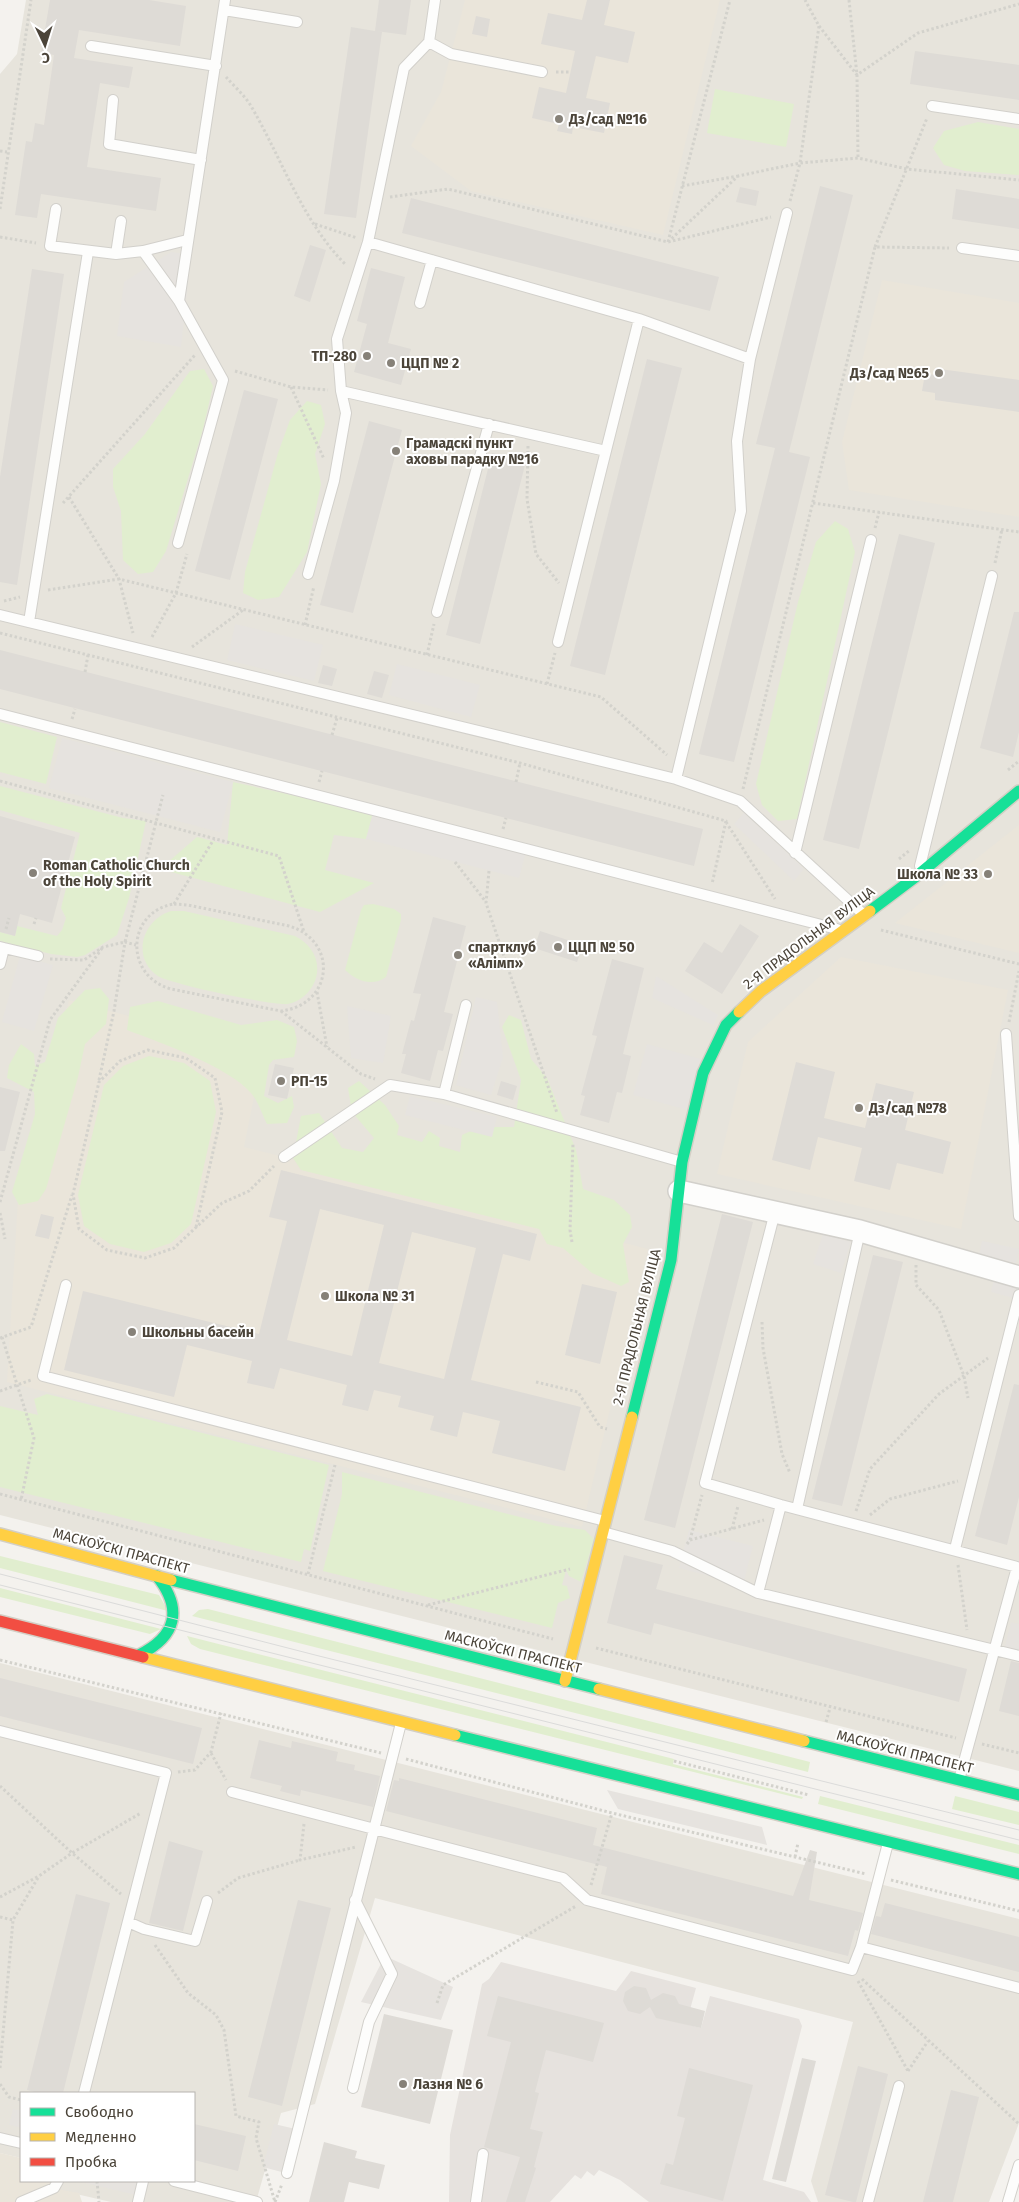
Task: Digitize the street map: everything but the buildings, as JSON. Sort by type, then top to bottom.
[{"type":"main road","name":"2-Я ПРАДОЛЬНАЯ ВУЛІЦА","points":[[565,1681],[671,1260],[682,1162],[703,1073],[726,1025],[761,991],[841,930],[918,875],[1019,791]]},
{"type":"main road","name":"МАСКОЎСКІ ПРАСПЕКТ","points":[[0,1534],[565,1681],[1019,1795]]},
{"type":"main road","points":[[139,1655],[163,1640],[172,1623],[174,1612],[171,1597],[164,1583],[157,1576]]},
{"type":"main road","points":[[197,1601],[214,1591]]},
{"type":"main road","points":[[0,1621],[1019,1874]]},
{"type":"main road","points":[[185,1653],[195,1668]]},
{"type":"street","points":[[679,1191],[860,1231],[1019,1277]]},
{"type":"lane","points":[[308,574],[334,481],[346,413],[341,391],[337,339],[368,242],[404,68],[429,42],[435,0]]},
{"type":"lane","points":[[179,301],[224,5],[298,22]]},
{"type":"lane","points":[[429,42],[451,54],[542,72]]},
{"type":"lane","points":[[91,46],[216,66]]},
{"type":"lane","points":[[114,100],[109,144],[201,160]]},
{"type":"lane","points":[[932,106],[1019,119]]},
{"type":"lane","points":[[56,209],[50,246],[116,254],[143,251],[187,240]]},
{"type":"lane","points":[[676,779],[741,512],[737,441],[750,359],[786,213]]},
{"type":"lane","points":[[116,254],[121,221]]},
{"type":"lane","points":[[368,242],[639,319],[750,359]]},
{"type":"lane","points":[[962,248],[1019,256]]},
{"type":"lane","points":[[143,251],[179,301],[223,380],[178,544]]},
{"type":"lane","points":[[29,622],[88,252]]},
{"type":"lane","points":[[420,303],[432,260]]},
{"type":"lane","points":[[558,642],[639,319]]},
{"type":"lane","points":[[341,391],[606,451]]},
{"type":"lane","points":[[437,612],[489,424]]},
{"type":"lane","points":[[795,854],[871,540]]},
{"type":"lane","points":[[918,875],[992,576]]},
{"type":"lane","points":[[0,615],[676,779],[740,801],[795,854],[864,914]]},
{"type":"lane","points":[[0,714],[841,930]]},
{"type":"lane","points":[[0,964],[2,947],[38,956]]},
{"type":"lane","points":[[444,1094],[466,1005]]},
{"type":"lane","points":[[1006,1034],[1019,1216]]},
{"type":"lane","points":[[284,1157],[390,1085],[444,1094],[682,1162]]},
{"type":"lane","points":[[775,1212],[705,1483],[1017,1567],[959,1781]]},
{"type":"lane","points":[[797,1509],[860,1231]]},
{"type":"lane","points":[[66,1285],[43,1376],[339,1452],[604,1526],[677,1554],[758,1593],[1019,1656]]},
{"type":"lane","points":[[955,1549],[1019,1295]]},
{"type":"lane","points":[[758,1593],[776,1516],[781,1505]]},
{"type":"lane","points":[[287,2173],[402,1720]]},
{"type":"lane","points":[[0,1731],[166,1773],[84,2092]]},
{"type":"lane","points":[[232,1792],[563,1878],[587,1900],[852,1970],[861,1948],[888,1842]]},
{"type":"lane","points":[[353,2088],[369,2022],[392,1974],[355,1900]]},
{"type":"lane","points":[[128,1922],[144,1929],[195,1941],[207,1901]]},
{"type":"lane","points":[[861,1948],[1019,1988]]},
{"type":"lane","points":[[868,2202],[898,2086]]},
{"type":"lane","points":[[0,2138],[20,2143]]},
{"type":"lane","points":[[476,2202],[482,2154]]},
{"type":"lane","points":[[1008,2202],[1019,2165]]},
{"type":"lane","points":[[21,2202],[54,2188],[57,2182]]},
{"type":"lane","points":[[138,2202],[143,2182]]},
{"type":"lane","points":[[178,2182],[257,2202]]},
{"type":"path","points":[[0,209],[31,0]]},
{"type":"path","points":[[668,242],[730,0]]},
{"type":"path","points":[[805,0],[819,26],[857,75]]},
{"type":"path","points":[[849,0],[857,75],[858,158]]},
{"type":"path","points":[[857,75],[918,33],[1019,4]]},
{"type":"path","points":[[377,199],[448,189],[668,242],[786,213],[800,163],[819,26]]},
{"type":"path","points":[[216,66],[250,104],[288,179],[315,224],[339,257],[357,276]]},
{"type":"path","points":[[740,801],[875,247],[932,106]]},
{"type":"path","points":[[0,151],[7,152]]},
{"type":"path","points":[[682,186],[800,163],[858,158],[907,169],[1019,180]]},
{"type":"path","points":[[668,242],[738,176]]},
{"type":"path","points":[[315,224],[368,242]]},
{"type":"path","points":[[0,237],[50,246]]},
{"type":"path","points":[[875,247],[962,248]]},
{"type":"path","points":[[45,522],[203,345]]},
{"type":"path","points":[[229,365],[235,370],[291,387],[341,391]]},
{"type":"path","points":[[233,379],[235,370]]},
{"type":"path","points":[[529,433],[528,498],[536,554],[569,596]]},
{"type":"path","points":[[69,497],[119,579],[141,649]]},
{"type":"path","points":[[813,503],[1019,532]]},
{"type":"path","points":[[992,576],[1002,529]]},
{"type":"path","points":[[141,649],[176,593],[188,546]]},
{"type":"path","points":[[0,602],[33,593],[119,579],[601,697],[679,765]]},
{"type":"path","points":[[179,658],[244,610]]},
{"type":"path","points":[[426,655],[437,612]]},
{"type":"path","points":[[0,633],[520,763],[726,821],[785,917]]},
{"type":"path","points":[[548,684],[558,642]]},
{"type":"path","points":[[85,672],[88,655]]},
{"type":"path","points":[[71,722],[75,709]]},
{"type":"path","points":[[332,735],[337,718]]},
{"type":"path","points":[[516,782],[520,763]]},
{"type":"path","points":[[318,785],[322,771]]},
{"type":"path","points":[[0,781],[279,856],[304,932]]},
{"type":"path","points":[[21,1500],[34,1438],[1,1338],[31,1327],[73,1194],[114,1011],[125,942],[163,795]]},
{"type":"path","points":[[502,832],[506,818]]},
{"type":"path","points":[[711,887],[726,821]]},
{"type":"path","points":[[174,904],[214,839]]},
{"type":"path","points":[[455,862],[486,903],[562,1128]]},
{"type":"path","points":[[486,903],[489,870]]},
{"type":"path","points":[[174,904],[188,904],[289,926],[304,932],[316,944],[323,960],[323,976],[317,992],[297,1008],[281,1011],[163,986],[156,982],[144,971],[137,955],[136,945],[140,930],[149,916],[163,907],[174,904]]},
{"type":"path","points":[[6,929],[9,918]]},
{"type":"path","points":[[34,924],[36,918]]},
{"type":"path","points":[[875,929],[1019,964]]},
{"type":"path","points":[[38,956],[69,961],[84,960],[104,947],[125,942],[136,945]]},
{"type":"path","points":[[0,1202],[50,1020],[104,947]]},
{"type":"path","points":[[1006,1034],[1019,971]]},
{"type":"path","points":[[317,992],[327,1047]]},
{"type":"path","points":[[281,1011],[360,1074],[390,1085]]},
{"type":"path","points":[[99,1082],[120,1061],[148,1050],[186,1058],[215,1078],[222,1112],[196,1227]]},
{"type":"path","points":[[572,1242],[570,1230],[573,1142],[582,1145]]},
{"type":"path","points":[[73,1194],[79,1229],[107,1250],[145,1258],[174,1248],[222,1202],[249,1191],[284,1157]]},
{"type":"path","points":[[0,1213],[5,1239]]},
{"type":"path","points":[[915,1247],[916,1285],[939,1310],[964,1376],[968,1398]]},
{"type":"path","points":[[762,1319],[763,1348],[782,1454],[800,1496]]},
{"type":"path","points":[[854,1524],[870,1469],[939,1394],[1007,1344]]},
{"type":"path","points":[[0,1391],[43,1376]]},
{"type":"path","points":[[536,1382],[578,1392],[600,1427],[614,1432]]},
{"type":"path","points":[[308,1574],[339,1452]]},
{"type":"path","points":[[854,1524],[890,1500],[974,1477]]},
{"type":"path","points":[[677,1554],[690,1540],[705,1483]]},
{"type":"path","points":[[0,1494],[574,1644],[1019,1753]]},
{"type":"path","points":[[732,1529],[742,1494]]},
{"type":"path","points":[[690,1540],[776,1516]]},
{"type":"path","points":[[955,1549],[969,1644]]},
{"type":"path","points":[[427,1605],[594,1563]]},
{"type":"path","points":[[0,1660],[221,1713],[612,1813],[1019,1911]]},
{"type":"path","points":[[826,1722],[830,1708]]},
{"type":"path","points":[[166,1773],[195,1770],[211,1752],[221,1713]]},
{"type":"path","points":[[211,1752],[232,1792]]},
{"type":"path","points":[[674,1761],[809,1795]]},
{"type":"path","points":[[0,1786],[72,1853],[132,1904]]},
{"type":"path","points":[[0,1897],[39,1876],[72,1853],[139,1816],[144,1807]]},
{"type":"path","points":[[300,1860],[306,1811]]},
{"type":"path","points":[[437,2003],[443,1985],[587,1900],[612,1813]]},
{"type":"path","points":[[795,1857],[799,1840]]},
{"type":"path","points":[[207,1901],[238,1878],[300,1860],[370,1844]]},
{"type":"path","points":[[0,2068],[13,1920],[39,1876]]},
{"type":"path","points":[[0,1917],[13,1920]]},
{"type":"path","points":[[144,1929],[188,1993],[216,2015],[224,2030],[236,2116],[259,2122],[256,2138],[274,2202]]},
{"type":"path","points":[[852,1970],[1019,2124]]},
{"type":"path","points":[[852,1970],[908,2071]]},
{"type":"path","points":[[898,2086],[928,2041]]},
{"type":"path","points":[[0,2084],[9,2097],[20,2100]]},
{"type":"path","points":[[97,2182],[98,2202]]},
{"type":"shaded area","points":[[26,0],[1019,0],[1019,1771],[0,1515],[0,74],[17,54]]},
{"type":"shaded area","name":"Дз/сад №16","points":[[465,0],[720,0],[663,235],[471,191],[411,146],[441,92]]},
{"type":"shaded area","points":[[171,252],[191,255],[181,347],[117,336],[124,282]]},
{"type":"shaded area","name":"Дз/сад №65","points":[[882,280],[1019,303],[1019,517],[849,490],[842,442]]},
{"type":"shaded area","points":[[235,624],[323,645],[314,681],[227,660]]},
{"type":"shaded area","points":[[397,664],[480,685],[471,717],[389,695]]},
{"type":"shaded area","points":[[62,738],[233,782],[220,832],[49,788]]},
{"type":"shaded area","points":[[373,813],[526,852],[519,878],[366,839]]},
{"type":"shaded area","points":[[744,813],[804,869],[794,881],[734,824]]},
{"type":"shaded area","name":"Школа № 33","points":[[1019,825],[1019,953],[895,923]]},
{"type":"shaded area","points":[[20,956],[53,965],[34,1031],[2,1022]]},
{"type":"shaded area","name":"Дз/сад №78","points":[[841,957],[1008,990],[961,1229],[717,1174],[748,1042]]},
{"type":"shaded area","points":[[656,976],[718,1015],[713,1025],[652,998]]},
{"type":"shaded area","points":[[476,997],[497,1002],[503,1057],[491,1095],[456,1085]]},
{"type":"shaded area","name":"Школа № 31","points":[[69,1000],[263,1052],[244,1147],[648,1249],[582,1527],[7,1382],[19,1183]]},
{"type":"shaded area","points":[[347,1006],[391,1016],[383,1063],[351,1058]]},
{"type":"shaded area","points":[[647,1044],[701,1059],[687,1110],[633,1095]]},
{"type":"shaded area","points":[[410,1096],[497,1117],[492,1137],[405,1115]]},
{"type":"shaded area","points":[[823,1234],[851,1242],[841,1273],[813,1264]]},
{"type":"shaded area","points":[[982,1241],[1019,1249],[1016,1263],[979,1255]]},
{"type":"shaded area","points":[[995,1275],[1019,1281],[1014,1298],[991,1292]]},
{"type":"shaded area","points":[[689,1530],[753,1546],[743,1585],[679,1568]]},
{"type":"shaded area","points":[[1011,1622],[1019,1624],[1019,1655],[1004,1650]]},
{"type":"shaded area","points":[[0,1663],[1019,1919],[1019,2123],[989,2202],[818,2202],[811,2181],[853,2022],[375,1898],[315,2104],[281,2113],[256,2202],[111,2202],[50,2188],[51,2182],[195,2182],[195,2092],[20,2092],[20,2158],[0,2153]]},
{"type":"shaded area","points":[[607,1790],[762,1827],[767,1845],[618,1809]]},
{"type":"shaded area","points":[[385,1956],[453,1987],[441,2020],[361,2002]]},
{"type":"shaded area","points":[[501,1962],[616,1991],[631,1971],[696,1988],[686,2024],[701,2028],[710,1996],[799,2019],[802,2026],[763,2180],[804,2192],[811,2202],[649,2202],[620,2180],[599,2170],[594,2176],[587,2171],[581,2179],[575,2175],[550,2202],[449,2202],[450,2135],[482,1984],[489,1979]]},
{"type":"shaded area","points":[[13,2109],[20,2111],[20,2128],[9,2125]]},
{"type":"shaded area","points":[[274,2124],[300,2130],[289,2174],[263,2167]]},
{"type":"shaded area","points":[[0,2153],[20,2158],[20,2182],[51,2182],[50,2188],[79,2193],[82,2202],[0,2202]]},
{"type":"shaded area","points":[[81,2182],[139,2182],[136,2195]]},
{"type":"green space","points":[[715,89],[794,104],[786,147],[707,133]]},
{"type":"green space","points":[[978,122],[1019,129],[1019,175],[965,171],[944,165],[933,148],[944,131]]},
{"type":"green space","points":[[204,369],[213,386],[203,429],[166,551],[153,572],[138,574],[123,560],[121,511],[113,487],[113,469],[145,434],[190,371]]},
{"type":"green space","points":[[307,401],[321,405],[325,424],[315,454],[321,484],[307,552],[279,597],[258,600],[243,593],[245,572],[278,453],[290,420]]},
{"type":"green space","points":[[835,521],[848,529],[855,552],[797,819],[778,821],[762,805],[756,784],[798,602],[816,542]]},
{"type":"green space","points":[[0,722],[57,737],[46,784],[0,772]]},
{"type":"green space","points":[[233,782],[373,813],[366,839],[334,835],[325,870],[374,883],[320,912],[160,869],[197,837],[227,845]]},
{"type":"green space","points":[[0,786],[123,818],[146,821],[129,898],[117,935],[85,955],[77,957],[51,954],[0,941],[0,932],[15,936],[17,926],[57,936],[62,930],[66,918],[61,908],[80,833],[0,810]]},
{"type":"green space","points":[[373,904],[394,909],[401,914],[401,920],[386,977],[370,982],[360,980],[345,970],[361,910],[364,905]]},
{"type":"green space","points":[[171,911],[184,911],[295,936],[309,946],[315,956],[317,973],[314,984],[299,1000],[288,1004],[279,1004],[201,989],[166,980],[158,976],[145,960],[143,940],[153,922]]},
{"type":"green space","points":[[100,988],[109,999],[106,1024],[85,1044],[78,1077],[46,1189],[38,1201],[19,1205],[12,1192],[35,1114],[34,1092],[7,1078],[9,1065],[21,1044],[34,1054],[35,1066],[45,1062],[58,1018],[85,990]]},
{"type":"green space","points":[[158,1001],[241,1025],[277,1020],[294,1027],[297,1041],[294,1057],[273,1060],[269,1065],[264,1096],[278,1103],[292,1096],[294,1107],[287,1123],[267,1124],[251,1093],[241,1083],[227,1074],[193,1056],[127,1030],[130,1007]]},
{"type":"green space","points":[[509,1015],[521,1020],[531,1059],[547,1078],[576,1150],[583,1189],[614,1200],[630,1215],[632,1227],[623,1244],[629,1282],[621,1286],[592,1273],[563,1248],[547,1244],[539,1229],[301,1170],[293,1158],[301,1116],[319,1113],[342,1148],[363,1152],[374,1138],[352,1112],[348,1088],[359,1081],[385,1105],[399,1126],[397,1135],[422,1142],[429,1131],[440,1138],[439,1146],[460,1152],[462,1135],[480,1127],[514,1127],[521,1080],[502,1027]]},
{"type":"green space","points":[[149,1056],[184,1063],[210,1081],[216,1112],[191,1224],[171,1243],[144,1252],[110,1244],[84,1226],[78,1195],[104,1085],[123,1066]]},
{"type":"green space","points":[[47,1394],[329,1465],[310,1551],[304,1549],[301,1562],[0,1487],[0,1406],[38,1415],[34,1399]]},
{"type":"green space","points":[[342,1472],[556,1526],[585,1530],[594,1539],[581,1582],[569,1576],[566,1570],[562,1585],[567,1586],[570,1598],[558,1603],[552,1628],[323,1571],[342,1494]]},
{"type":"green space","points":[[0,1556],[159,1595],[168,1611],[0,1568]]},
{"type":"green space","points":[[0,1588],[161,1629],[150,1634],[0,1597]]},
{"type":"green space","points":[[208,1609],[810,1762],[808,1772],[192,1616],[199,1610]]},
{"type":"green space","points":[[187,1636],[674,1759],[673,1764],[803,1797],[802,1799],[200,1649],[191,1644]]},
{"type":"green space","points":[[820,1796],[1019,1845],[1019,1854],[818,1804]]},
{"type":"green space","points":[[955,1796],[1019,1812],[1019,1825],[952,1809]]},
{"type":"tram line","points":[[0,1574],[319,1656],[1019,1830]]},
{"type":"tram line","points":[[0,1585],[1019,1840]]},
{"type":"traffic: fast","points":[[870,911],[918,875],[1019,791]]},
{"type":"traffic: fast","points":[[632,1417],[671,1260],[682,1162],[703,1073],[726,1025],[739,1012]]},
{"type":"traffic: fast","points":[[139,1655],[152,1648],[162,1639],[172,1621],[173,1610],[170,1600],[157,1576]]},
{"type":"traffic: fast","points":[[171,1580],[599,1689]]},
{"type":"traffic: fast","points":[[455,1735],[1019,1874]]},
{"type":"traffic: fast","points":[[804,1741],[1019,1795]]},
{"type":"traffic: slow","points":[[739,1012],[761,991],[870,911]]},
{"type":"traffic: slow","points":[[565,1681],[632,1417]]},
{"type":"traffic: slow","points":[[0,1534],[171,1580]]},
{"type":"traffic: slow","points":[[143,1657],[455,1735]]},
{"type":"traffic: slow","points":[[599,1689],[804,1741]]},
{"type":"traffic: jam","points":[[0,1621],[143,1657]]},
{"type":"place","name":"Дз/сад №16","points":[[559,119]]},
{"type":"place","name":"ТП-280","points":[[367,356]]},
{"type":"place","name":"ЦЦП № 2","points":[[391,363]]},
{"type":"place","name":"Дз/сад №65","points":[[939,373]]},
{"type":"place","name":"Грамадскі пункт аховы парадку №16","points":[[396,451]]},
{"type":"place","name":"Roman Catholic Church of the Holy Spirit","points":[[33,873]]},
{"type":"place","name":"Школа № 33","points":[[988,874]]},
{"type":"place","name":"ЦЦП № 50","points":[[558,947]]},
{"type":"place","name":"спартклуб «Алімп»","points":[[458,955]]},
{"type":"place","name":"РП-15","points":[[281,1081]]},
{"type":"place","name":"Дз/сад №78","points":[[859,1108]]},
{"type":"place","name":"Школа № 31","points":[[325,1296]]},
{"type":"place","name":"Школьны басейн","points":[[132,1332]]},
{"type":"place","name":"Лазня № 6","points":[[403,2084]]}]
